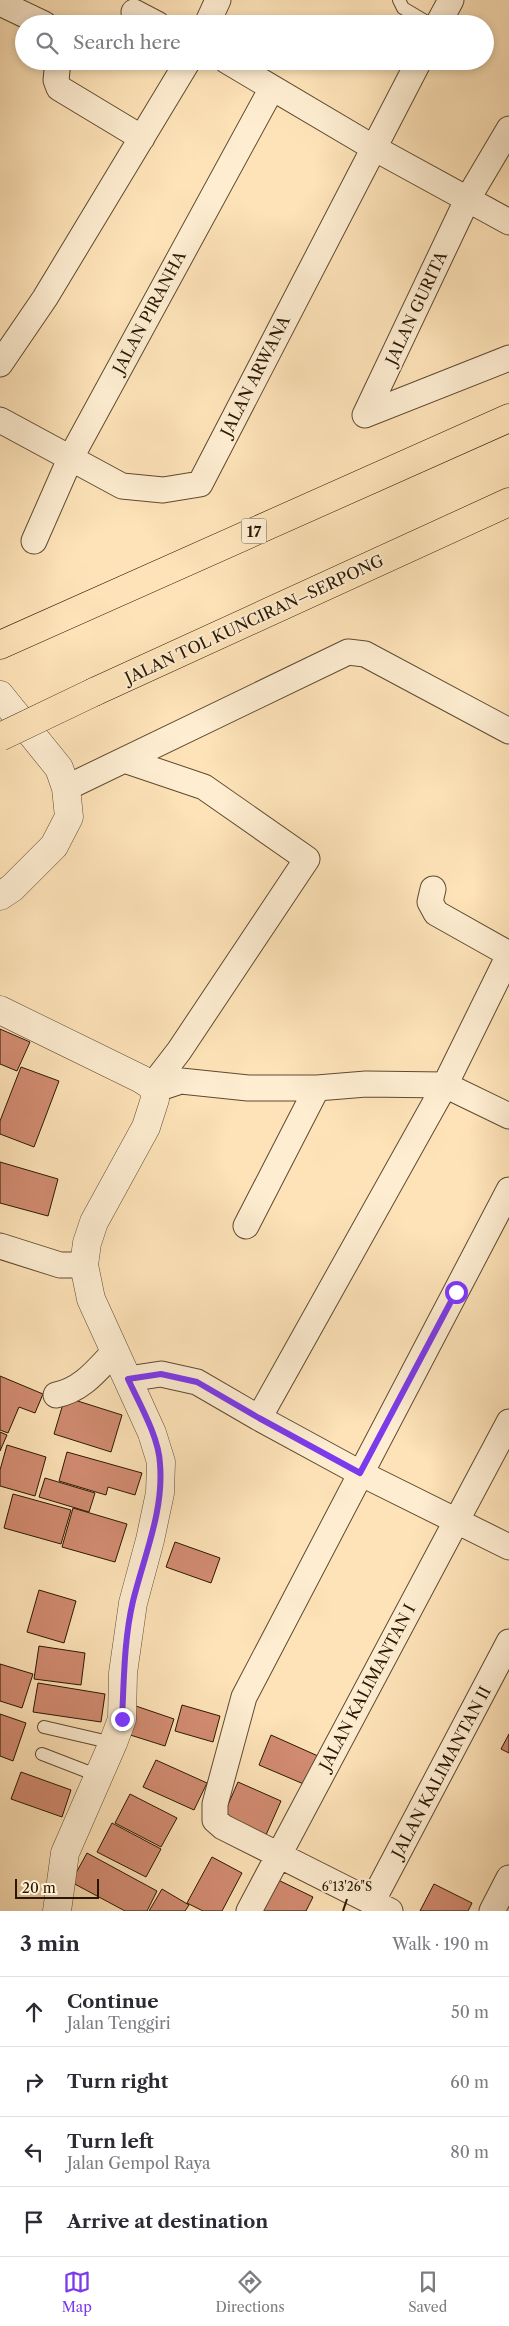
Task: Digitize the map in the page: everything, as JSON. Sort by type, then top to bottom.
[{"type":"highway","name":"17","points":[[0,645],[509,418]]},
{"type":"highway","name":"JALAN TOL KUNCIRAN–SERPONG","points":[[0,737],[509,502]]},
{"type":"street","points":[[211,15],[218,0]]},
{"type":"street","points":[[443,15],[451,0]]},
{"type":"street","points":[[0,4],[24,15]]},
{"type":"street","points":[[134,12],[140,15]]},
{"type":"street","points":[[57,70],[56,80],[59,88],[142,138]]},
{"type":"street","points":[[0,364],[45,298],[183,70]]},
{"type":"street","points":[[242,70],[374,148],[509,222]]},
{"type":"street","points":[[374,148],[414,70]]},
{"type":"street","name":"JALAN PIRANHA","points":[[34,540],[70,459],[272,88]]},
{"type":"street","name":"JALAN GURITA","points":[[509,129],[468,200],[365,415],[509,358]]},
{"type":"street","name":"JALAN ARWANA","points":[[70,459],[122,486],[163,490],[200,484],[374,148]]},
{"type":"street","points":[[0,420],[70,459]]},
{"type":"street","points":[[66,788],[348,652],[356,651],[365,654],[509,731]]},
{"type":"street","points":[[0,694],[59,768],[66,788],[69,817],[54,846],[12,888],[0,896]]},
{"type":"street","points":[[57,1911],[65,1853],[122,1719],[124,1673],[133,1603],[160,1493],[160,1462],[152,1433],[91,1299],[84,1264],[87,1244],[94,1222],[146,1127],[155,1099],[153,1088],[307,858],[204,787],[124,760]]},
{"type":"street","points":[[259,1418],[445,1085],[509,955],[436,913],[430,902],[433,889]]},
{"type":"street","points":[[0,1010],[153,1088],[181,1082],[248,1088],[317,1088],[366,1084],[445,1085],[509,1116]]},
{"type":"street","points":[[246,1226],[317,1088]]},
{"type":"street","points":[[381,1906],[223,1828],[215,1820],[216,1804],[244,1697],[509,1190]]},
{"type":"street","points":[[0,1246],[60,1265],[84,1264]]},
{"type":"street","points":[[56,1396],[68,1393],[80,1386],[115,1351]]},
{"type":"street","points":[[128,1379],[161,1374],[197,1382],[360,1473],[509,1547]]},
{"type":"street","name":"JALAN KALIMANTAN I","points":[[249,1911],[509,1422]]},
{"type":"street","name":"JALAN KALIMANTAN II","points":[[381,1906],[509,1642]]},
{"type":"street","points":[[492,1911],[509,1878]]},
{"type":"lane","points":[[398,0],[402,8],[414,15]]},
{"type":"lane","points":[[44,1727],[113,1743]]},
{"type":"lane","points":[[42,1754],[99,1776]]},
{"type":"building","points":[[0,1029],[30,1042],[17,1071],[0,1064]]},
{"type":"building","points":[[21,1067],[59,1081],[34,1147],[0,1134],[0,1121]]},
{"type":"building","points":[[0,1162],[58,1179],[48,1216],[0,1203]]},
{"type":"building","points":[[0,1376],[43,1394],[35,1413],[19,1407],[8,1433],[0,1430]]},
{"type":"building","points":[[65,1397],[122,1415],[111,1452],[54,1434]]},
{"type":"building","points":[[0,1432],[7,1435],[0,1451]]},
{"type":"building","points":[[7,1445],[46,1457],[35,1496],[0,1486],[0,1470]]},
{"type":"building","points":[[67,1452],[142,1473],[135,1495],[108,1487],[106,1495],[59,1481]]},
{"type":"building","points":[[45,1478],[95,1493],[89,1512],[39,1497]]},
{"type":"building","points":[[13,1494],[71,1510],[61,1544],[4,1528]]},
{"type":"building","points":[[73,1508],[127,1524],[115,1562],[62,1547]]},
{"type":"building","points":[[175,1542],[220,1558],[211,1583],[166,1567]]},
{"type":"building","points":[[39,1590],[76,1601],[64,1643],[27,1632]]},
{"type":"building","points":[[39,1646],[85,1653],[81,1685],[34,1679]]},
{"type":"building","points":[[0,1664],[33,1674],[22,1708],[0,1701]]},
{"type":"building","points":[[38,1683],[105,1694],[101,1722],[33,1712]]},
{"type":"building","points":[[133,1705],[174,1719],[165,1746],[124,1733]]},
{"type":"building","points":[[182,1705],[220,1716],[213,1742],[175,1731]]},
{"type":"building","points":[[0,1714],[26,1723],[13,1761],[0,1756]]},
{"type":"building","points":[[509,1734],[509,1753],[501,1749]]},
{"type":"building","points":[[271,1735],[318,1756],[306,1785],[259,1765]]},
{"type":"building","points":[[156,1760],[207,1783],[194,1810],[143,1787]]},
{"type":"building","points":[[21,1772],[71,1790],[62,1817],[11,1799]]},
{"type":"building","points":[[238,1782],[281,1801],[266,1835],[223,1816]]},
{"type":"building","points":[[130,1794],[177,1818],[161,1847],[115,1823]]},
{"type":"building","points":[[112,1823],[161,1849],[146,1877],[97,1852]]},
{"type":"building","points":[[87,1853],[157,1891],[147,1911],[125,1911],[71,1882]]},
{"type":"building","points":[[212,1857],[242,1873],[222,1911],[203,1911],[187,1903]]},
{"type":"building","points":[[272,1877],[313,1897],[306,1911],[255,1911]]},
{"type":"building","points":[[434,1884],[472,1903],[468,1911],[420,1911]]},
{"type":"building","points":[[162,1889],[189,1905],[185,1911],[149,1911]]},
{"type":"route","points":[[122,1719],[124,1673],[133,1603],[160,1493],[160,1462],[152,1433],[128,1379],[143,1375],[161,1374],[197,1382],[360,1473],[456,1292]]}]
